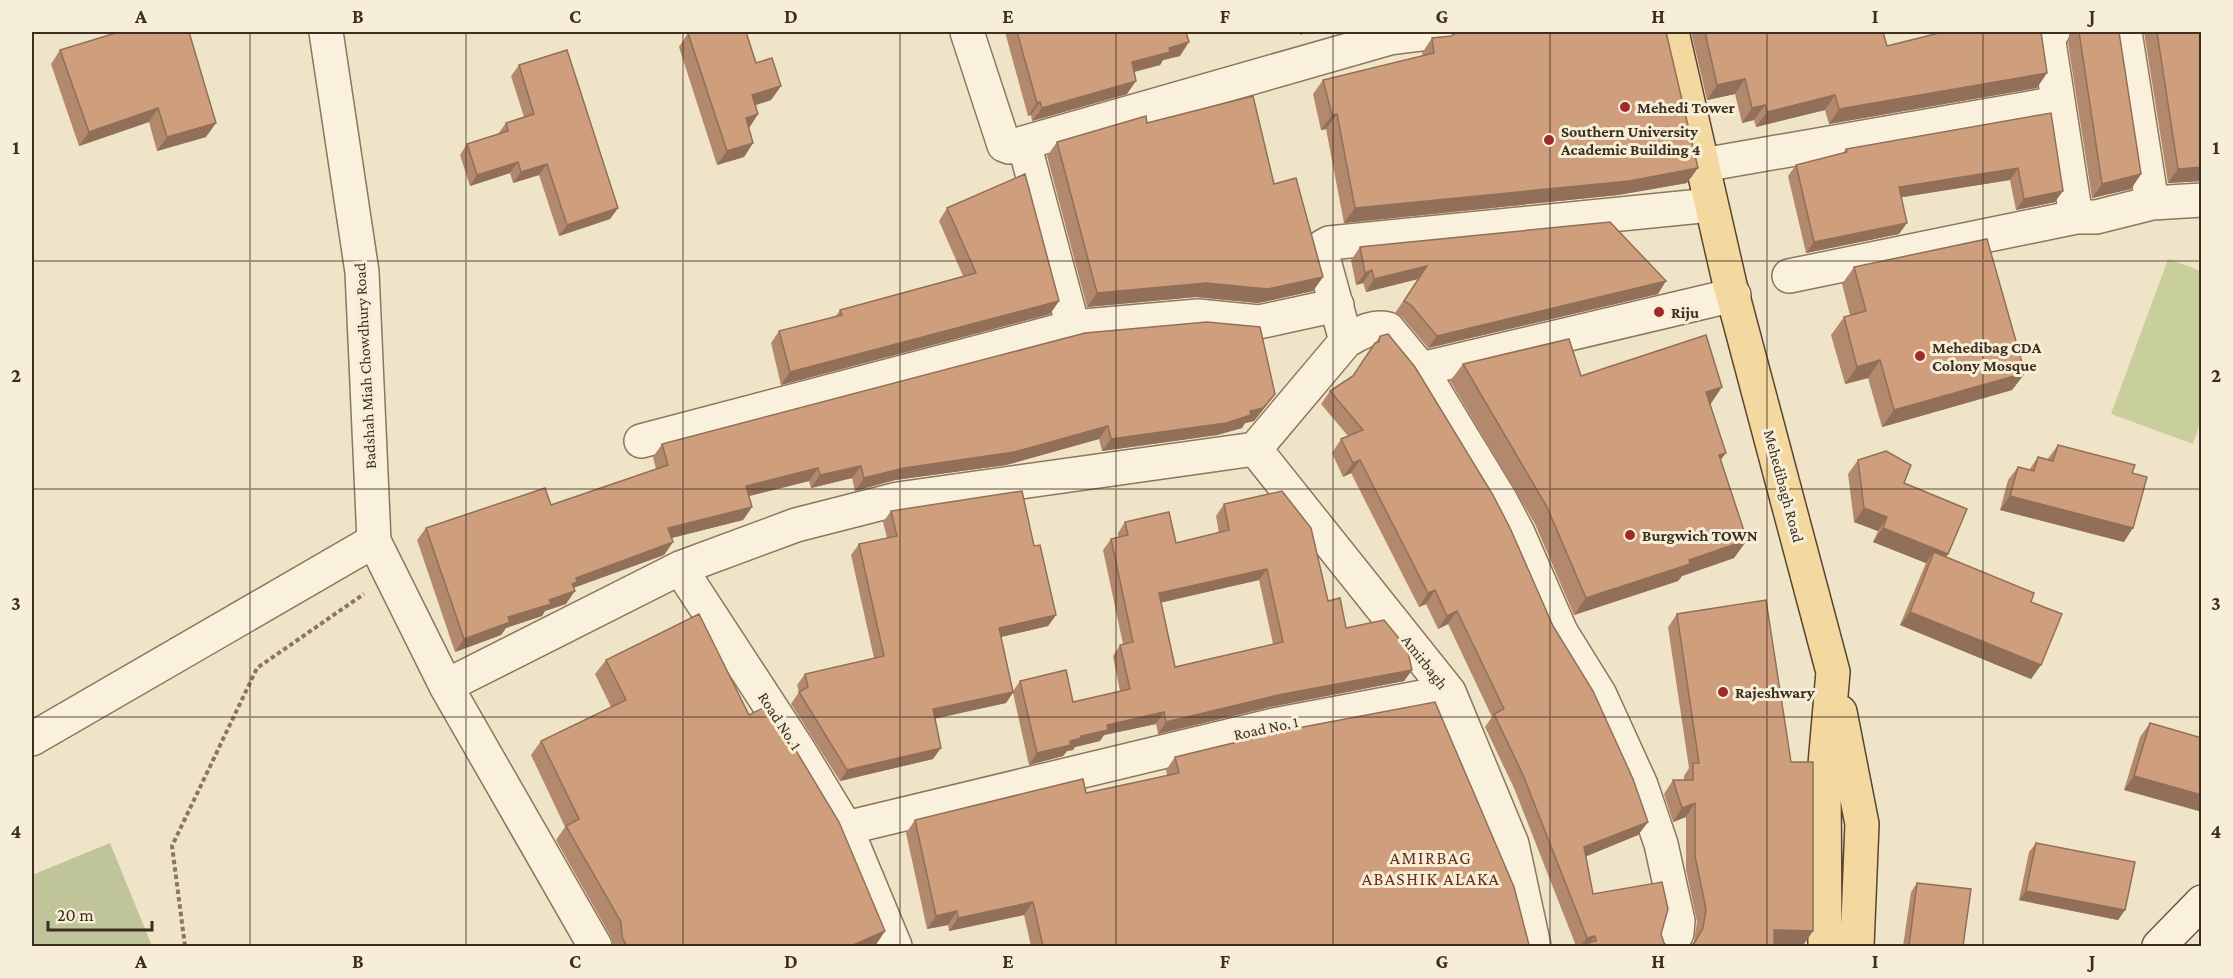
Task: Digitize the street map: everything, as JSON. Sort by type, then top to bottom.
[{"type":"main road","name":"Mehedibagh Road","points":[[1672,32],[1711,205],[1833,672],[1824,776],[1826,946]]},
{"type":"main road","points":[[1833,672],[1862,824],[1857,946]]},
{"type":"street","name":"Badshah Miah Chowdhury Road","points":[[326,32],[362,272],[374,541],[446,687]]},
{"type":"street","points":[[967,32],[1004,145],[1009,147],[1390,38],[1438,32]]},
{"type":"street","points":[[2052,32],[2049,34],[2049,42],[2076,217]]},
{"type":"street","points":[[2125,32],[2152,203]]},
{"type":"street","points":[[1703,165],[2058,103]]},
{"type":"street","points":[[1024,143],[1073,327]]},
{"type":"street","points":[[1789,276],[2076,217],[2096,218],[2152,203],[2202,200]]},
{"type":"street","points":[[1346,341],[1323,256],[1322,247],[1329,243],[1711,205]]},
{"type":"street","points":[[1421,369],[1734,295]]},
{"type":"street","points":[[641,441],[1073,327],[1198,316],[1259,322],[1337,305]]},
{"type":"street","points":[[595,946],[446,687],[680,568],[796,525],[898,500],[1255,449],[1346,341],[1366,329],[1380,327],[1388,329],[1421,369],[1514,525],[1561,632],[1600,695],[1641,784],[1661,844],[1678,921],[1677,933],[1670,946]]},
{"type":"street","name":"Amirbagh","points":[[1255,449],[1449,692],[1512,844],[1534,946]]},
{"type":"street","points":[[32,739],[374,541]]},
{"type":"street","name":"Road No. 1","points":[[680,568],[798,749],[846,828],[1274,725],[1449,692]]},
{"type":"street","points":[[846,828],[895,946]]},
{"type":"street","points":[[2159,946],[2202,902]]},
{"type":"path","points":[[185,946],[172,846],[257,668],[391,575]]},
{"type":"green space","points":[[2168,259],[2201,271],[2201,420],[2193,444],[2111,414]]},
{"type":"green space","points":[[110,843],[152,946],[32,946],[32,875]]},
{"type":"building","points":[[119,32],[189,32],[216,123],[167,137],[158,108],[89,132],[60,50]]},
{"type":"building","points":[[746,32],[756,63],[772,58],[781,86],[752,95],[758,114],[746,118],[753,143],[727,151],[688,33]]},
{"type":"building","points":[[1017,32],[1186,32],[1189,42],[1169,48],[1170,52],[1132,62],[1136,81],[1042,108],[1040,102],[1037,103]]},
{"type":"building","points":[[1458,32],[1666,32],[1698,168],[1629,181],[1355,208],[1337,114],[1332,115],[1323,80],[1434,53],[1432,38],[1451,36]]},
{"type":"building","points":[[1705,32],[1883,32],[1887,46],[1943,32],[2041,32],[2047,73],[1839,109],[1835,95],[1767,112],[1765,105],[1752,108],[1745,79],[1717,85]]},
{"type":"building","points":[[2079,32],[2119,32],[2141,174],[2102,184]]},
{"type":"building","points":[[2157,32],[2202,32],[2202,167],[2178,169]]},
{"type":"building","points":[[567,50],[618,208],[567,225],[547,164],[521,172],[518,162],[477,175],[467,144],[508,131],[506,123],[534,114],[519,65]]},
{"type":"building","points":[[1253,96],[1274,184],[1296,178],[1323,277],[1268,289],[1206,283],[1097,293],[1057,142],[1146,116],[1147,123]]},
{"type":"building","points":[[2051,113],[2063,191],[2024,199],[2018,168],[1899,187],[1907,223],[1814,242],[1796,165],[1847,152],[1846,149]]},
{"type":"building","points":[[1025,174],[1059,301],[790,372],[779,331],[842,315],[840,310],[976,273],[947,208]]},
{"type":"building","points":[[1610,222],[1666,281],[1437,336],[1411,305],[1404,301],[1427,266],[1374,279],[1372,270],[1365,273],[1360,247]]},
{"type":"building","name":"Mehedibag CDA Colony Mosque","points":[[1987,239],[2025,373],[1894,410],[1880,360],[1857,367],[1844,317],[1866,311],[1854,267]]},
{"type":"building","points":[[1207,322],[1260,327],[1275,394],[1263,408],[1250,411],[1251,415],[1226,423],[1111,439],[1108,426],[1014,452],[904,468],[864,478],[861,466],[820,475],[818,468],[746,486],[752,507],[668,528],[673,542],[576,578],[577,582],[572,584],[575,591],[549,600],[551,604],[508,617],[510,622],[464,639],[426,528],[545,488],[551,505],[668,465],[662,444],[1085,333]]},
{"type":"building","points":[[1388,334],[1415,367],[1493,495],[1553,626],[1593,691],[1633,779],[1648,822],[1584,847],[1593,894],[1662,882],[1668,909],[1661,934],[1664,943],[1668,946],[1591,946],[1589,942],[1596,941],[1595,936],[1587,938],[1523,775],[1494,714],[1504,709],[1457,611],[1447,616],[1435,590],[1428,593],[1360,460],[1353,463],[1341,439],[1363,430],[1330,391],[1353,376],[1375,343],[1379,342],[1380,336]]},
{"type":"building","points":[[1706,335],[1722,387],[1706,392],[1726,453],[1719,455],[1747,540],[1689,560],[1690,564],[1586,598],[1547,507],[1463,364],[1569,339],[1581,376]]},
{"type":"building","points":[[2058,445],[2135,465],[2132,473],[2147,477],[2133,528],[2010,496],[2018,467],[2034,471],[2038,457],[2053,461]]},
{"type":"building","points":[[1886,451],[1911,465],[1904,483],[1967,509],[1948,554],[1883,528],[1887,517],[1864,508],[1858,460]]},
{"type":"building","points":[[1022,491],[1034,546],[1040,545],[1056,615],[999,628],[1013,692],[933,709],[941,748],[847,770],[799,692],[808,687],[805,674],[884,656],[859,544],[897,536],[891,511]]},
{"type":"building","points":[[1282,491],[1311,528],[1328,601],[1340,598],[1346,628],[1384,620],[1407,648],[1412,670],[1278,695],[1166,722],[1164,712],[1107,725],[1108,730],[1081,736],[1081,738],[1070,741],[1071,745],[1037,753],[1020,681],[1066,670],[1073,702],[1130,689],[1120,645],[1133,642],[1111,539],[1128,535],[1125,522],[1169,512],[1176,543],[1229,530],[1224,504]],"holes":[[[1267,569],[1283,642],[1175,667],[1159,593]]]},
{"type":"building","points":[[1934,552],[2034,593],[2031,602],[2062,614],[2041,665],[1910,612]]},
{"type":"building","points":[[1766,600],[1791,762],[1813,762],[1813,931],[1774,930],[1774,946],[1691,946],[1703,928],[1706,909],[1695,856],[1695,803],[1682,808],[1673,780],[1693,780],[1693,763],[1699,763],[1677,614]]},
{"type":"building","points":[[699,614],[749,715],[767,706],[839,822],[885,931],[851,946],[627,946],[622,937],[621,922],[566,826],[579,819],[541,741],[626,700],[606,660]]},
{"type":"building","points":[[1435,702],[1514,887],[1529,945],[1532,946],[1043,946],[1033,902],[958,918],[957,911],[936,916],[915,820],[1083,779],[1086,793],[1179,773],[1175,757],[1287,730]]},
{"type":"building","points":[[2150,723],[2202,738],[2202,795],[2134,776]]},
{"type":"building","points":[[2036,843],[2135,862],[2125,910],[2026,891]]},
{"type":"building","points":[[1917,883],[1971,889],[1963,946],[1909,946]]},
{"type":"place","name":"Mehedi Tower","points":[[1625,107]]},
{"type":"place","name":"Southern University Academic Building 4","points":[[1549,140]]},
{"type":"place","name":"Riju","points":[[1659,312]]},
{"type":"place","name":"Mehedibag CDA Colony Mosque","points":[[1920,356]]},
{"type":"place","name":"Burgwich TOWN","points":[[1630,535]]},
{"type":"place","name":"Rajeshwary","points":[[1723,692]]},
{"type":"district","name":"AMIRBAG ABASHIK ALAKA","points":[[1431,868]]}]
